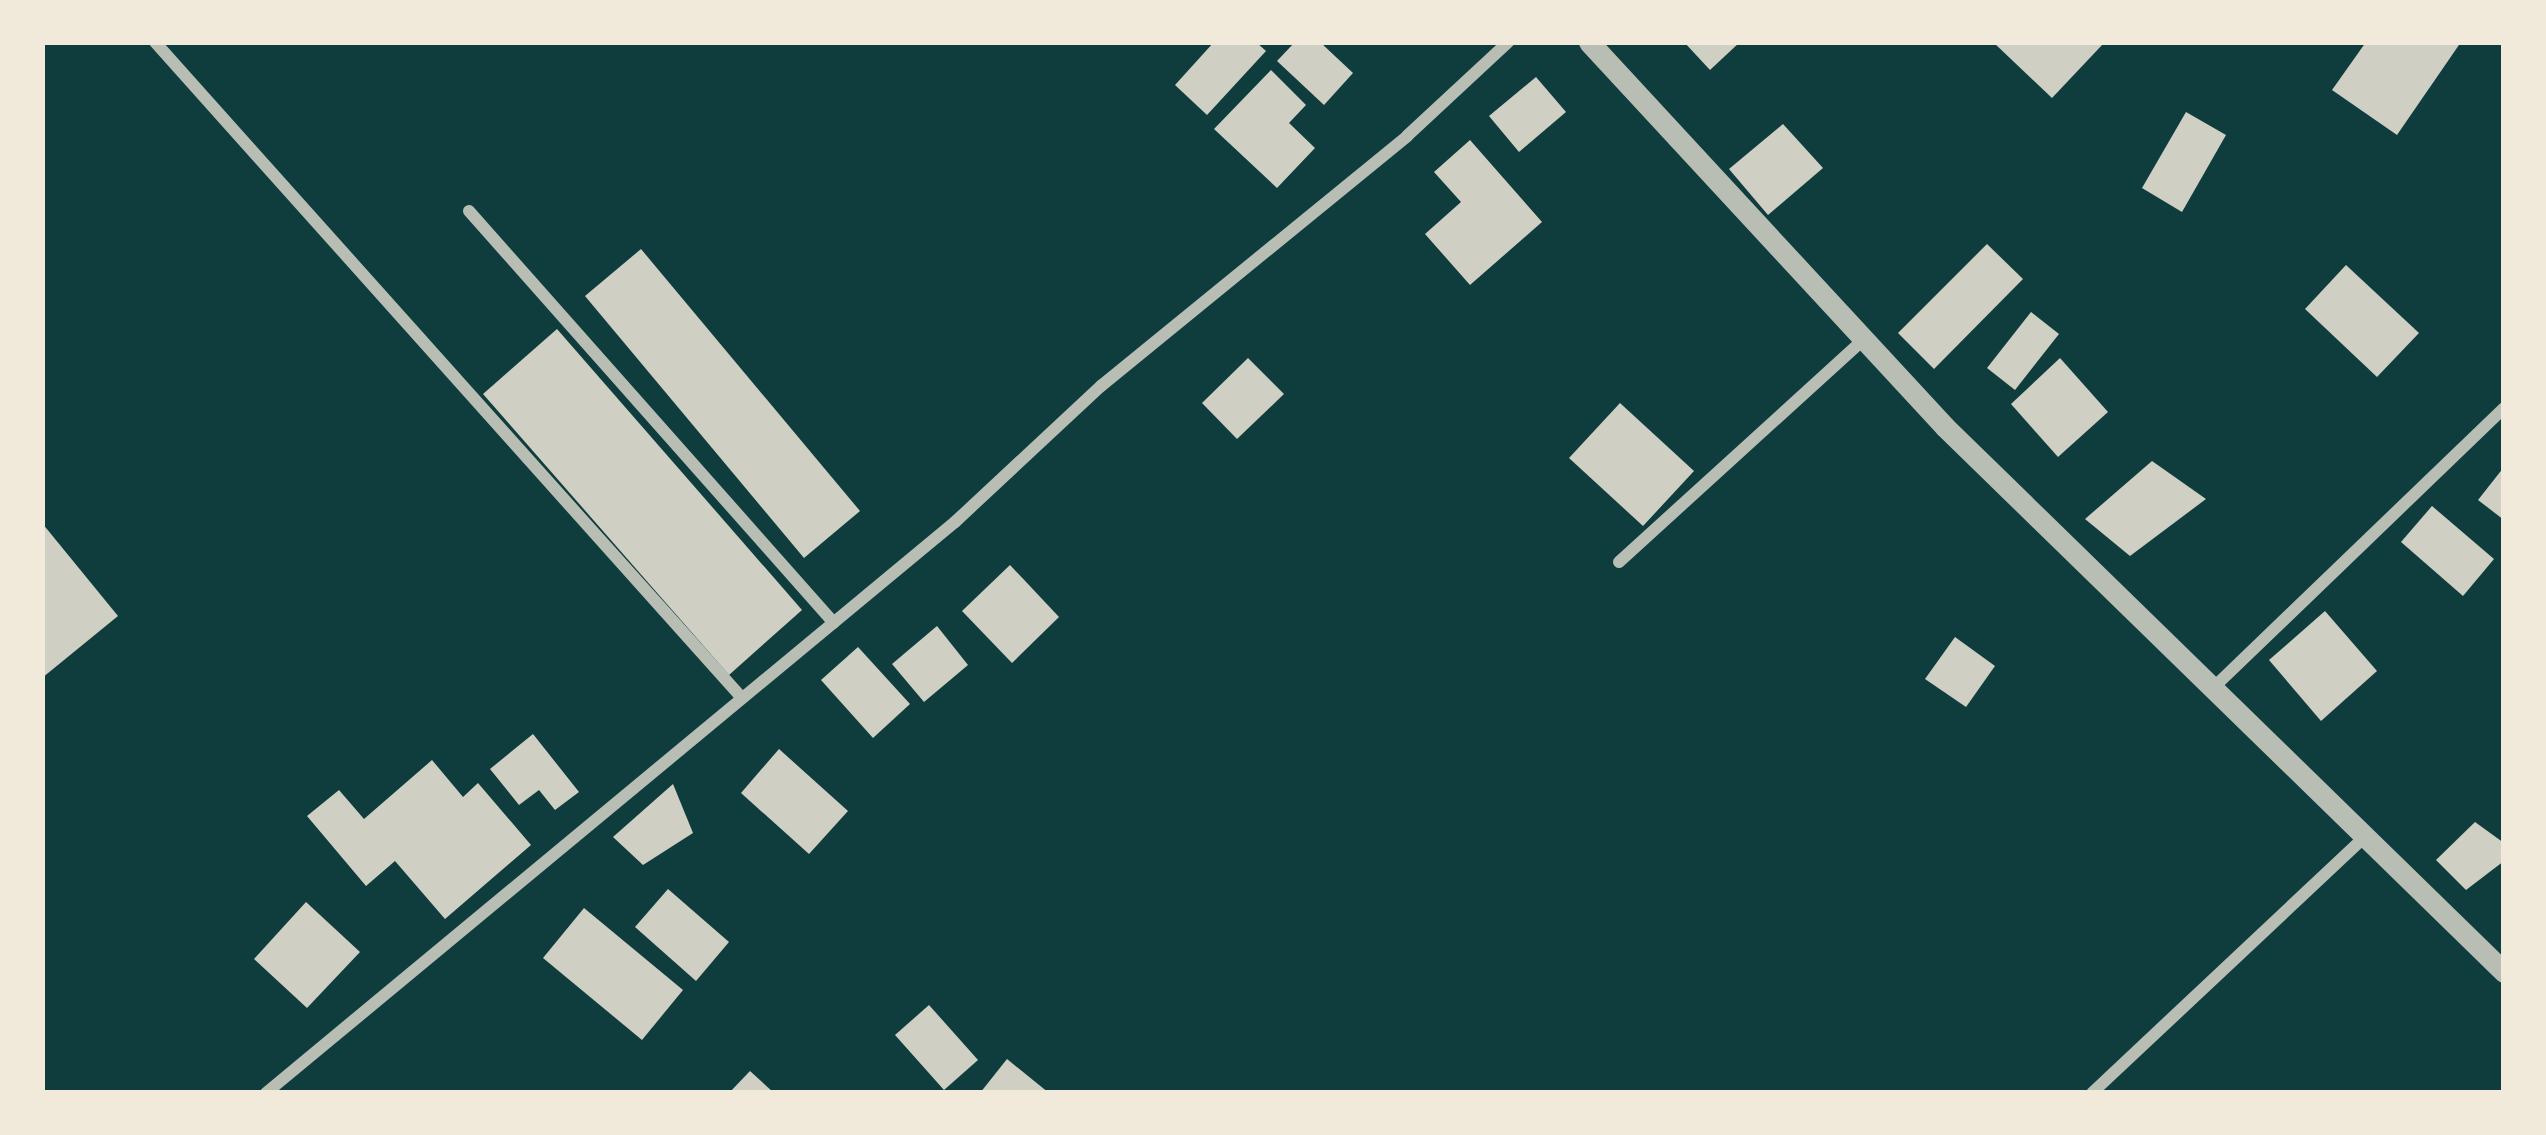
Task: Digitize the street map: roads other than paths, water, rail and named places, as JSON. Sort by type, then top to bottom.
[{"type":"street","points":[[155,42],[742,698]]},
{"type":"street","points":[[266,1093],[834,623],[1101,386],[1460,92],[1508,42]]},
{"type":"street","points":[[1588,42],[1864,339],[2210,691],[2504,972]]},
{"type":"street","points":[[470,211],[834,623]]},
{"type":"street","points":[[1619,562],[1864,339]]},
{"type":"street","points":[[2210,691],[2504,408]]},
{"type":"street","points":[[2092,1093],[2361,840]]}]
